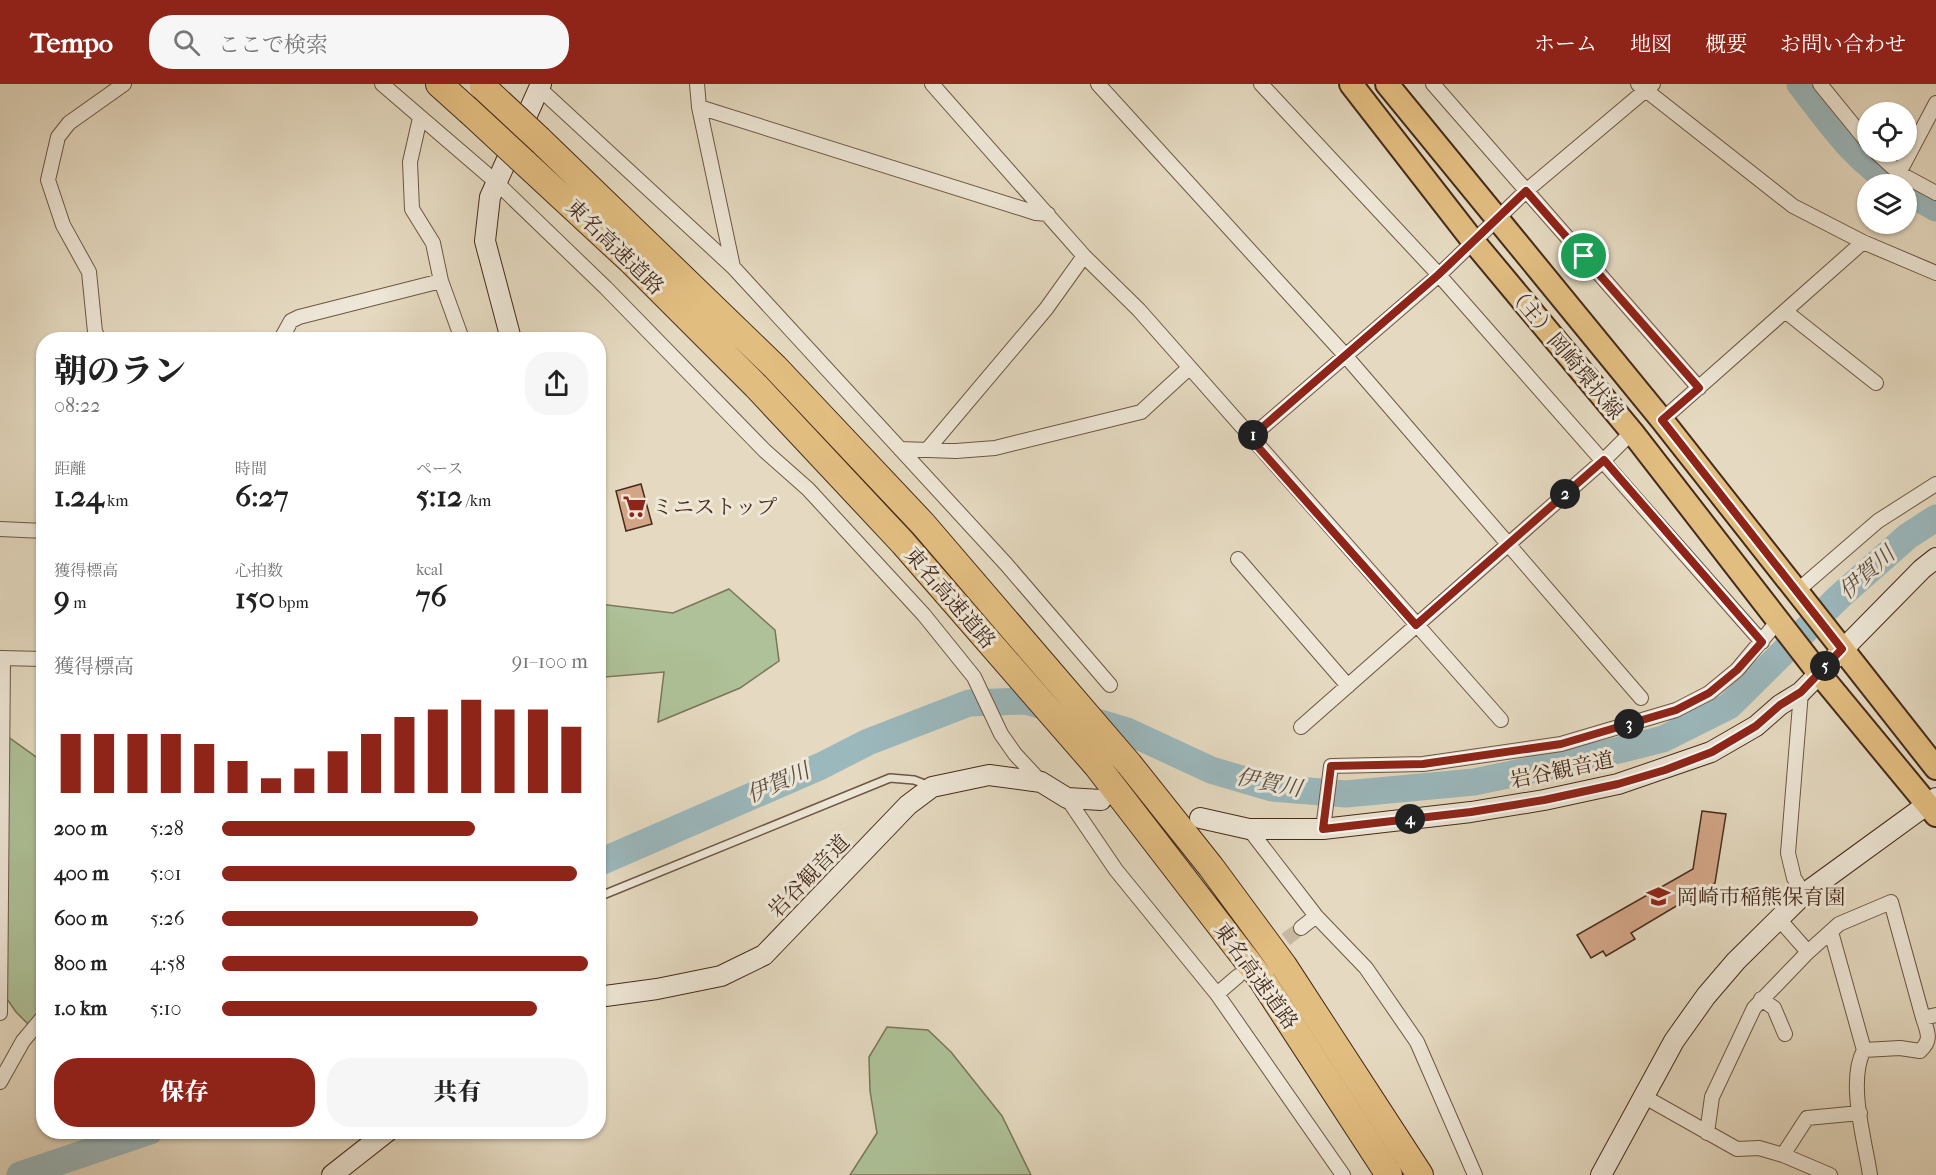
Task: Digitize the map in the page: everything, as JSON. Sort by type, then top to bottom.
[{"type":"highway","name":"東名高速道路","points":[[439,84],[633,263],[756,386],[903,543],[1097,766],[1262,980],[1389,1175]]},
{"type":"highway","name":"東名高速道路","points":[[481,86],[775,367],[923,524],[1129,764],[1211,867],[1284,966],[1420,1175]]},
{"type":"main road","name":"（主）岡崎環状線","points":[[1351,84],[1473,241],[1632,432],[1818,672]]},
{"type":"main road","name":"（主）岡崎環状線","points":[[1387,84],[1662,420],[1842,649]]},
{"type":"main road","points":[[1842,649],[1936,768]]},
{"type":"main road","points":[[1818,672],[1933,805]]},
{"type":"street","points":[[95,332],[88,272],[63,225],[48,180],[58,137],[69,123],[124,84]]},
{"type":"street","points":[[382,84],[496,182],[606,288],[765,451],[808,489],[924,615],[974,677],[1001,734],[1015,754],[1041,782],[1067,798],[1116,870],[1217,994],[1342,1175]]},
{"type":"street","points":[[697,84],[699,107],[733,267]]},
{"type":"street","points":[[932,84],[1084,256],[1139,310],[1501,720]]},
{"type":"street","points":[[1098,84],[1344,354],[1641,698]]},
{"type":"street","points":[[1261,84],[1438,275],[1604,460],[1762,642]]},
{"type":"street","points":[[1433,84],[1699,388]]},
{"type":"street","points":[[1820,84],[1857,129]]},
{"type":"street","points":[[509,332],[485,241],[490,196],[540,86],[733,267],[1006,564],[1110,685]]},
{"type":"street","points":[[1250,438],[1344,354],[1438,275],[1526,191],[1646,86],[1793,206],[1863,242],[1936,273]]},
{"type":"street","points":[[1899,172],[1936,103]]},
{"type":"street","points":[[699,107],[1036,213],[1048,214]]},
{"type":"street","points":[[420,118],[410,162],[412,209],[433,243],[441,281],[459,332]]},
{"type":"street","points":[[1888,162],[1899,172],[1936,193]]},
{"type":"street","points":[[1662,420],[1863,242]]},
{"type":"street","points":[[927,450],[1046,309],[1084,256]]},
{"type":"street","points":[[285,332],[291,321],[298,317],[441,281]]},
{"type":"street","points":[[1785,311],[1876,383]]},
{"type":"street","points":[[900,449],[956,451],[995,448],[1141,412],[1189,368]]},
{"type":"street","points":[[1301,726],[1604,460],[1632,432]]},
{"type":"street","points":[[1797,591],[1878,521],[1936,484]]},
{"type":"street","points":[[0,529],[36,531]]},
{"type":"street","name":"岩谷観音道","points":[[1200,818],[1250,829],[1285,827],[1323,829],[1471,812],[1618,784],[1712,752],[1756,726],[1780,705],[1801,692],[1818,672],[1922,569],[1936,558]]},
{"type":"street","points":[[1238,559],[1348,686]]},
{"type":"street","points":[[1323,829],[1331,766],[1423,764],[1561,744],[1676,710],[1716,687],[1737,670],[1778,621]]},
{"type":"street","points":[[0,1013],[2,658],[36,659]]},
{"type":"street","points":[[1801,692],[1788,853],[1794,878],[1804,894]]},
{"type":"street","name":"岩谷観音道","points":[[606,995],[657,989],[722,976],[764,955],[908,805],[932,787],[989,775],[1041,782]]},
{"type":"street","points":[[1067,798],[1101,800]]},
{"type":"street","points":[[1601,1175],[1674,1041],[1706,996],[1736,961],[1804,894],[1933,805]]},
{"type":"street","points":[[1250,829],[1316,916],[1366,968],[1417,1042],[1475,1175]]},
{"type":"street","points":[[1707,1133],[1712,1097],[1744,1026],[1761,999],[1839,924],[1891,902],[1929,1017],[1930,1036],[1927,1044],[1920,1051],[1900,1048],[1864,1050]]},
{"type":"street","points":[[1301,928],[1316,916]]},
{"type":"street","points":[[1779,919],[1808,952]]},
{"type":"street","points":[[1831,932],[1864,1050],[1856,1077],[1870,1175]]},
{"type":"street","points":[[1217,994],[1238,976]]},
{"type":"street","points":[[1761,999],[1774,1008],[1785,1034]]},
{"type":"street","points":[[0,1082],[23,1041],[36,1026]]},
{"type":"street","points":[[1643,1096],[1737,1149],[1760,1148],[1830,1175]]},
{"type":"street","points":[[1783,1155],[1807,1118],[1860,1113]]},
{"type":"street","points":[[332,1175],[378,1139]]},
{"type":"lane","points":[[606,894],[890,778],[914,780],[932,787]]},
{"type":"green space","points":[[729,589],[775,630],[779,661],[740,688],[658,722],[664,672],[606,677],[606,605],[673,613]]},
{"type":"green space","points":[[0,731],[36,757],[36,1032],[16,1012],[0,989]]},
{"type":"green space","points":[[887,1027],[928,1030],[951,1052],[1002,1116],[1031,1175],[850,1175],[877,1133],[870,1091],[869,1057]]},
{"type":"green space","points":[[98,1139],[117,1139],[105,1146]]},
{"type":"building","name":"ミニストップ","points":[[641,484],[652,524],[626,531],[616,491]]},
{"type":"building","points":[[1702,811],[1726,814],[1715,883],[1631,933],[1635,939],[1606,956],[1603,951],[1591,958],[1577,935],[1693,869]]},
{"type":"waterway","points":[[1800,84],[1855,152],[1880,174]]},
{"type":"waterway","points":[[1917,197],[1936,208]]},
{"type":"waterway","name":"伊賀川","points":[[606,860],[821,766],[868,742],[969,703],[1026,701],[1127,731],[1211,770],[1272,788],[1346,794],[1474,782],[1579,760],[1663,739],[1729,706],[1839,597],[1908,536],[1936,518]]},
{"type":"waterway","name":"伊賀川","points":[[20,1175],[126,1139]]},
{"type":"tunnel","points":[[1269,952],[1301,928]]},
{"type":"place","name":"ミニストップ","points":[[634,507]]},
{"type":"place","name":"岡崎市稲熊保育園","points":[[1659,897]]},
{"type":"route","points":[[1526,191],[1584,256],[1699,388],[1662,420],[1842,649],[1801,692],[1780,705],[1756,726],[1712,752],[1665,770],[1618,784],[1544,800],[1471,812],[1323,829],[1331,766],[1423,764],[1561,744],[1676,710],[1709,693],[1737,670],[1762,642],[1604,460],[1416,625],[1250,438],[1344,354],[1438,275],[1526,191]]}]
